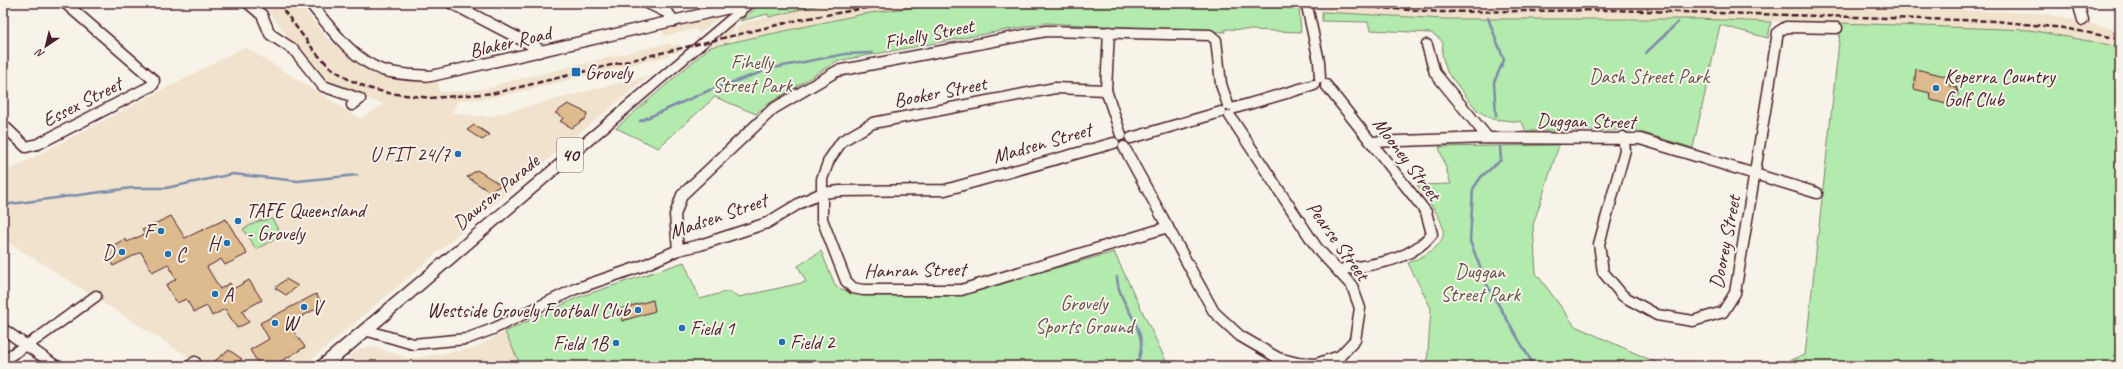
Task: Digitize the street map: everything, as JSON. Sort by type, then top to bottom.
[{"type":"main road","name":"Dawson Parade","points":[[323,366],[745,7]]},
{"type":"street","name":"Essex Street","points":[[4,129],[26,147],[50,139],[144,92],[153,85],[154,80],[65,3]]},
{"type":"street","points":[[248,3],[262,15],[270,34],[294,50],[323,86],[360,99],[352,105]]},
{"type":"street","name":"Blaker Road","points":[[310,3],[337,37],[374,66],[384,70],[419,76],[437,76],[725,9],[745,7]]},
{"type":"street","points":[[452,3],[539,49],[539,52]]},
{"type":"street","points":[[647,3],[668,13],[674,21]]},
{"type":"street","points":[[2078,3],[2084,20]]},
{"type":"street","points":[[1120,142],[1320,83],[1319,61],[1307,4]]},
{"type":"street","name":"Doorey Street","points":[[1623,137],[1625,150],[1599,244],[1603,272],[1622,296],[1657,315],[1694,321],[1723,312],[1735,293],[1756,174],[1778,32],[1786,27],[1837,28]]},
{"type":"street","name":"Fihelly Street","points":[[678,250],[673,220],[677,202],[682,195],[772,109],[837,70],[1041,31],[1210,35],[1216,40],[1222,84],[1229,110]]},
{"type":"street","points":[[1106,90],[1109,32]]},
{"type":"street","points":[[1427,45],[1435,73],[1488,138]]},
{"type":"street","name":"Mooney Street","points":[[1320,83],[1331,89],[1426,212],[1432,234],[1424,244],[1411,254],[1380,263],[1338,270]]},
{"type":"street","name":"Booker Street","points":[[822,193],[824,174],[842,141],[853,133],[873,123],[1056,88],[1106,90]]},
{"type":"street","name":"Pearse Street","points":[[1106,90],[1120,142],[1214,312],[1240,336],[1278,358],[1298,363],[1316,364],[1340,356],[1355,340],[1360,308],[1352,286],[1317,248],[1229,110]]},
{"type":"street","name":"Duggan Street","points":[[1371,142],[1488,138],[1623,137],[1640,139],[1817,193]]},
{"type":"street","name":"Madsen Street","points":[[365,330],[413,344],[466,339],[493,329],[575,289],[642,266],[678,250],[700,246],[767,223],[800,203],[822,193],[840,191],[945,190],[1120,142]]},
{"type":"street","name":"Hanran Street","points":[[822,193],[822,219],[846,281],[852,288],[863,290],[961,290],[1168,227]]},
{"type":"street","points":[[3,360],[23,350],[96,296]]},
{"type":"street","points":[[3,329],[56,366]]},
{"type":"shaded area","name":"TAFE Queensland - Grovely","points":[[262,3],[299,3],[327,38],[365,70],[398,79],[438,80],[439,92],[466,91],[495,87],[495,85],[664,44],[671,44],[672,46],[681,44],[677,52],[669,54],[669,56],[519,92],[484,99],[458,100],[452,113],[488,117],[650,75],[495,203],[304,366],[203,366],[3,239],[3,173],[245,47],[361,119],[384,104],[325,84]]},
{"type":"shaded area","points":[[827,3],[944,3],[863,14],[735,41],[736,30],[738,26],[743,23]]},
{"type":"shaded area","points":[[1148,3],[1301,3],[1301,7],[1298,9]]},
{"type":"shaded area","points":[[1312,3],[1361,5],[1361,3],[1741,3],[1796,7],[1865,7],[2041,13],[2120,30],[2120,47],[2030,30],[1698,19],[1445,19],[1322,12],[1312,6]]},
{"type":"shaded area","points":[[722,15],[699,34],[696,29],[664,36],[662,28]]},
{"type":"shaded area","points":[[735,24],[731,41],[709,46]]},
{"type":"shaded area","points":[[505,332],[521,366],[339,366],[359,349],[370,346],[411,359],[475,348]]},
{"type":"green space","points":[[762,3],[827,3],[769,17],[768,14],[740,21]]},
{"type":"green space","name":"Fihelly Street Park","points":[[944,3],[1148,3],[1299,8],[1301,32],[1225,29],[1225,32],[1045,23],[837,61],[765,106],[756,114],[715,97],[658,148],[616,128],[710,47],[863,14]]},
{"type":"green space","name":"Dash Street Park","points":[[1322,12],[1445,19],[1698,19],[1771,22],[1768,38],[1720,25],[1693,148],[1637,131],[1526,131],[1522,122],[1492,119],[1477,110],[1447,72],[1442,55],[1443,43],[1439,38],[1431,33],[1370,30],[1368,22],[1322,21]]},
{"type":"green space","points":[[1841,23],[2030,30],[2120,47],[2120,366],[1773,366],[1805,355]]},
{"type":"green space","name":"Duggan Street Park","points":[[1559,145],[1533,225],[1536,273],[1575,326],[1664,366],[1427,366],[1431,308],[1408,263],[1425,255],[1436,247],[1442,238],[1443,230],[1441,221],[1417,185],[1451,184],[1439,147]]},
{"type":"green space","points":[[272,219],[282,236],[256,249],[243,229],[259,221]]},
{"type":"green space","name":"Grovely Sports Ground","points":[[821,251],[836,287],[852,293],[954,296],[1114,252],[1167,363],[1172,366],[521,366],[505,332],[579,297],[684,262],[700,299],[729,291],[739,297],[806,282],[798,266]]},
{"type":"building","name":"Keperra Country Golf Club","points":[[1916,69],[1949,77],[1950,86],[1957,88],[1958,95],[1953,94],[1954,106],[1931,100],[1930,93],[1914,89]]},
{"type":"building","points":[[568,104],[587,113],[586,118],[572,128],[560,121],[564,118],[555,113]]},
{"type":"building","points":[[474,125],[490,135],[482,140],[467,130]]},
{"type":"building","points":[[477,170],[501,185],[490,192],[467,177]]},
{"type":"building","points":[[171,216],[185,238],[226,219],[247,254],[225,265],[221,259],[207,267],[220,289],[230,283],[233,289],[249,280],[262,300],[242,311],[249,322],[237,328],[225,309],[212,316],[207,306],[194,312],[186,299],[177,303],[166,285],[176,279],[168,264],[152,272],[141,252],[113,266],[107,253],[110,251],[108,248],[125,239],[127,242],[145,234],[142,230]]},
{"type":"building","points":[[286,279],[298,286],[286,295],[275,288]]},
{"type":"building","points":[[316,294],[323,305],[288,324],[305,347],[273,366],[260,366],[250,350],[269,339],[260,323]]},
{"type":"building","name":"Westside Grovely Football Club","points":[[653,300],[655,311],[622,321],[620,309]]},
{"type":"building","points":[[229,350],[242,359],[233,366],[208,366]]},
{"type":"waterway","points":[[1488,18],[1504,60],[1494,82],[1496,116]]},
{"type":"waterway","points":[[1646,53],[1678,22]]},
{"type":"waterway","points":[[768,69],[845,54],[872,53]]},
{"type":"waterway","points":[[640,121],[710,90],[762,72]]},
{"type":"waterway","points":[[1500,147],[1501,160],[1481,177],[1473,189],[1470,241],[1487,285],[1534,366]]},
{"type":"waterway","points":[[3,205],[132,188],[166,188],[233,174],[298,181],[357,175]]},
{"type":"waterway","points":[[1117,277],[1118,286],[1124,302],[1136,325],[1141,341],[1137,366]]},
{"type":"railway","points":[[278,3],[316,53],[330,67],[348,79],[368,88],[388,93],[431,98],[495,93],[798,20],[894,3]]},
{"type":"railway","points":[[1305,3],[1441,12],[1612,10],[1995,21],[2064,28],[2120,39]]},
{"type":"railway","points":[[1454,3],[1532,5]]},
{"type":"place","name":"Grovely","points":[[576,72]]},
{"type":"place","name":"Keperra Country Golf Club","points":[[1936,88]]},
{"type":"place","name":"U FIT 24/7","points":[[458,154]]},
{"type":"place","name":"TAFE Queensland - Grovely","points":[[238,221]]},
{"type":"place","name":"F","points":[[161,231]]},
{"type":"place","name":"H","points":[[227,243]]},
{"type":"place","name":"D","points":[[122,252]]},
{"type":"place","name":"C","points":[[168,254]]},
{"type":"place","name":"A","points":[[215,294]]},
{"type":"place","name":"V","points":[[304,307]]},
{"type":"place","name":"Westside Grovely Football Club","points":[[638,310]]},
{"type":"place","name":"W","points":[[275,323]]},
{"type":"place","name":"Field 1","points":[[682,328]]},
{"type":"place","name":"Field 2","points":[[782,342]]},
{"type":"place","name":"Field 1B","points":[[616,343]]}]
